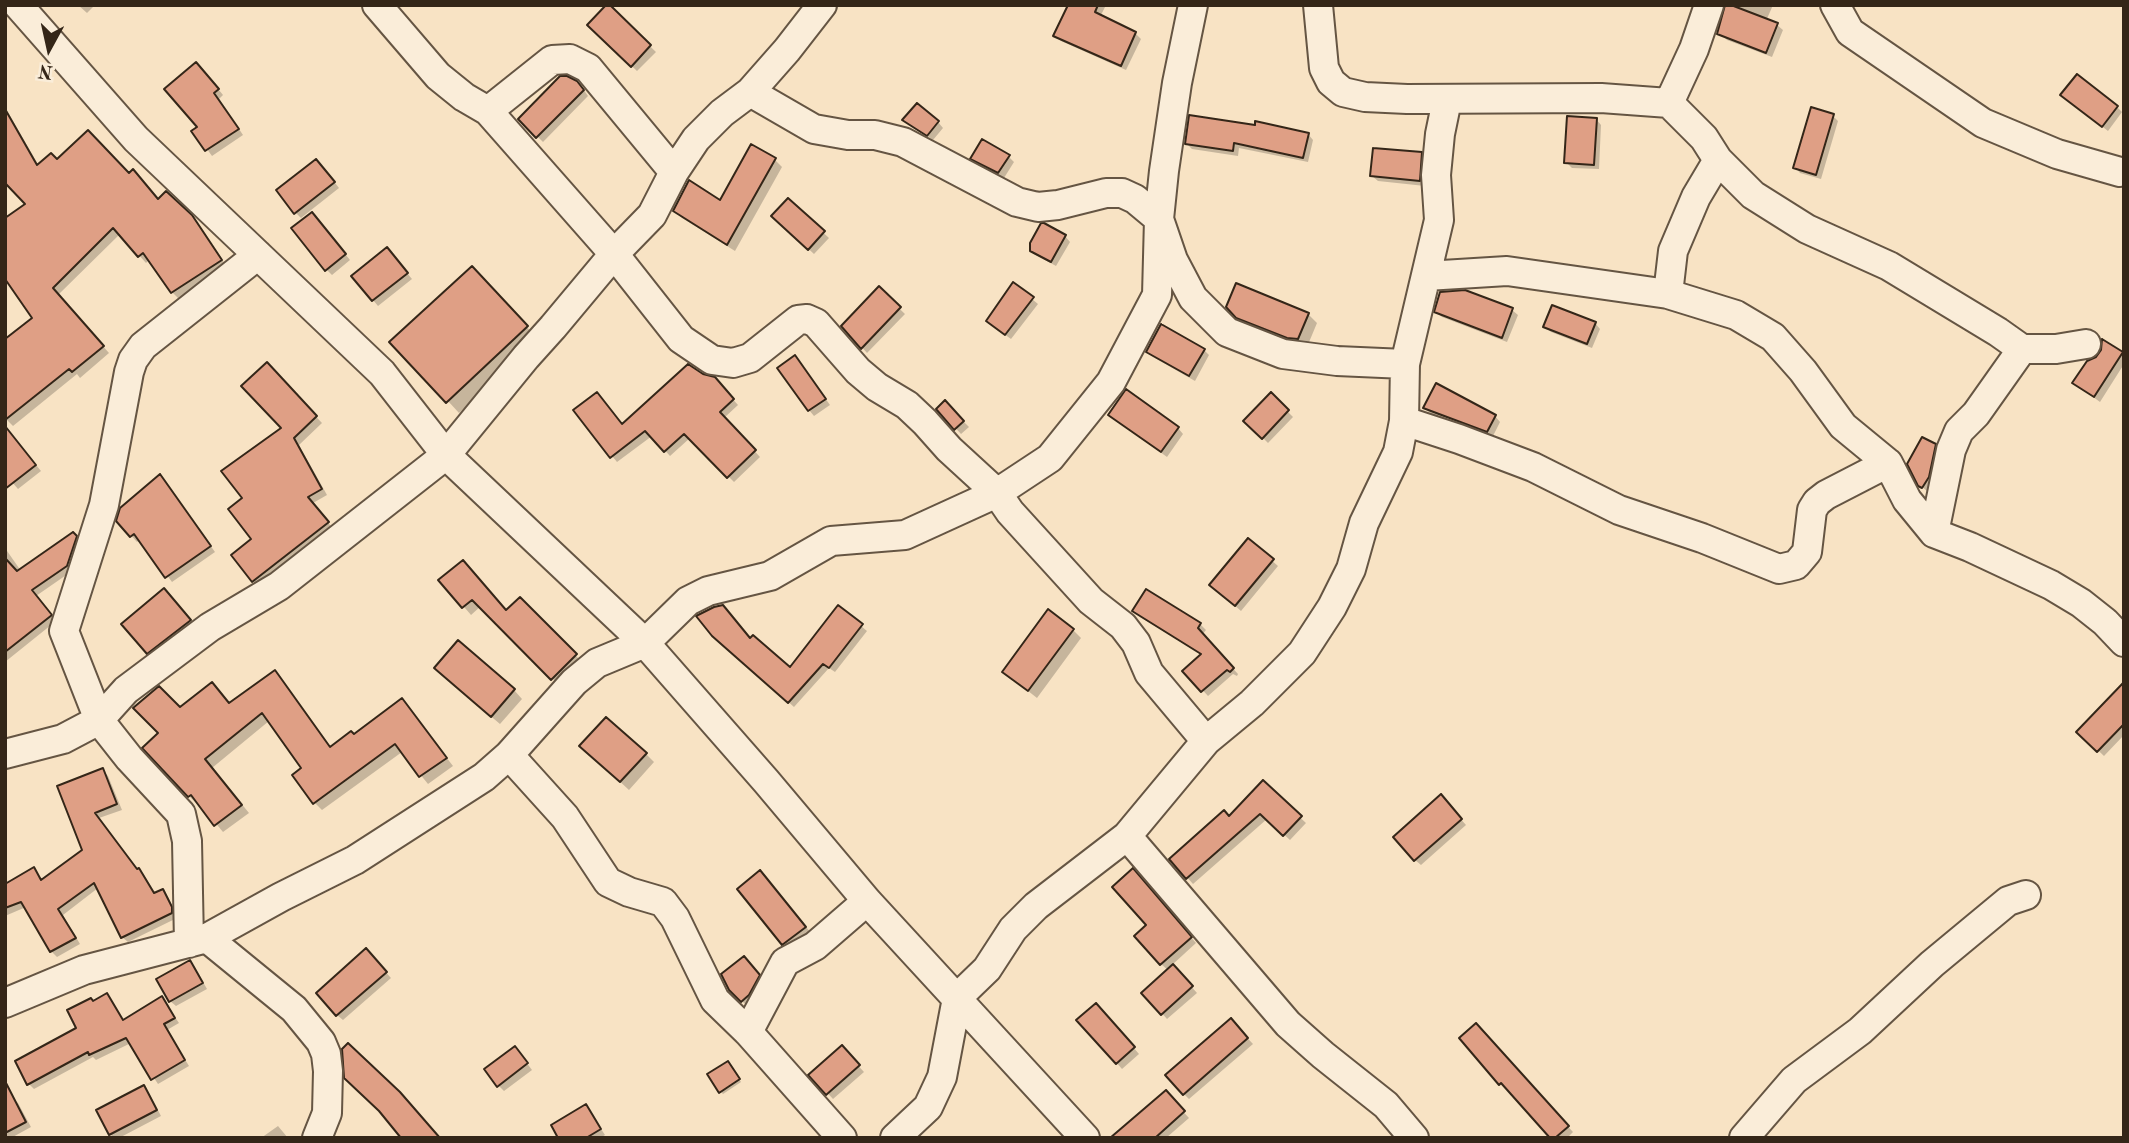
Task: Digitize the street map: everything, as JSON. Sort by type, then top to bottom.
[{"type":"street","points":[[18,5],[136,139],[382,373],[446,455],[645,643],[867,901],[1085,1138]]},
{"type":"street","points":[[377,5],[438,76],[464,97],[488,111],[614,254],[681,339],[712,360],[733,363],[750,358],[798,320],[807,319],[816,323],[859,371],[877,387],[908,405],[949,449],[998,493],[1010,512],[1091,601],[1123,626],[1136,643],[1149,673],[1206,741]]},
{"type":"street","points":[[5,754],[63,739],[99,720],[126,690],[210,627],[279,586],[446,455],[614,254],[652,215],[674,172],[696,139],[722,113],[750,92],[822,5]]},
{"type":"street","points":[[5,1003],[84,970],[198,941],[355,860],[484,777],[509,755],[574,682],[597,663],[645,643],[688,601],[708,591],[770,576],[831,541],[905,535],[998,493],[1050,458],[1111,382],[1157,295],[1159,219],[1164,171],[1177,83],[1193,5]]},
{"type":"street","points":[[1318,5],[1324,68],[1331,82],[1343,92],[1365,97],[1447,100],[1601,99],[1669,103],[1704,138],[1717,160],[1753,195],[1807,229],[1889,266],[2022,349],[2056,349],[2086,344]]},
{"type":"street","points":[[1669,103],[1694,49],[1709,5]]},
{"type":"street","points":[[1835,5],[1850,32],[1983,123],[2057,154],[2120,172]]},
{"type":"street","points":[[488,111],[552,60],[570,59],[588,68],[674,172]]},
{"type":"street","points":[[750,92],[814,129],[848,135],[875,135],[904,142],[1017,202],[1038,206],[1058,205],[1106,193],[1122,193],[1135,199],[1159,219],[1174,260],[1193,298],[1227,332],[1283,354],[1336,361],[1405,364]]},
{"type":"street","points":[[895,1138],[928,1107],[942,1077],[957,998],[988,969],[1013,929],[1036,906],[1127,836],[1206,741],[1252,703],[1302,653],[1332,607],[1351,569],[1364,523],[1398,452],[1404,421],[1405,364],[1439,220],[1436,176],[1447,100]]},
{"type":"street","points":[[1668,294],[1673,251],[1696,197],[1717,160]]},
{"type":"street","points":[[258,255],[143,346],[128,372],[104,505],[64,631],[99,720],[129,758],[181,814],[187,841],[198,941],[294,1009],[321,1042],[328,1071],[327,1113],[317,1138]]},
{"type":"street","points":[[1426,275],[1507,271],[1668,294],[1736,315],[1773,337],[1803,371],[1843,426],[1888,463],[1908,500],[1934,533],[2051,585],[2081,603],[2124,642]]},
{"type":"street","points":[[1934,533],[1951,450],[1959,431],[1976,414],[2022,349]]},
{"type":"street","points":[[1404,421],[1533,467],[1619,510],[1702,538],[1779,569],[1796,565],[1807,552],[1812,510],[1817,502],[1888,463]]},
{"type":"street","points":[[509,755],[565,817],[608,882],[629,892],[663,902],[675,918],[715,1000],[748,1032],[842,1138]]},
{"type":"street","points":[[1127,836],[1289,1024],[1386,1105],[1415,1138]]},
{"type":"street","points":[[1744,1138],[1794,1080],[1860,1031],[1932,964],[2008,901],[2026,895]]},
{"type":"street","points":[[748,1032],[785,962],[815,946],[867,901]]},
{"type":"building","points":[[606,5],[610,5],[651,45],[631,67],[587,25]]},
{"type":"building","points":[[1068,5],[1098,5],[1095,12],[1136,32],[1121,66],[1053,36]]},
{"type":"building","points":[[1725,5],[1778,23],[1766,53],[1717,34]]},
{"type":"building","points":[[196,62],[219,89],[214,93],[239,129],[205,151],[191,131],[197,127],[164,89]]},
{"type":"building","points":[[2077,74],[2118,106],[2102,127],[2060,95]]},
{"type":"building","points":[[560,76],[577,81],[584,90],[536,138],[518,119]]},
{"type":"building","points":[[917,103],[939,121],[927,136],[902,120]]},
{"type":"building","points":[[1811,107],[1834,114],[1816,175],[1793,168]]},
{"type":"building","points":[[5,109],[37,165],[51,153],[57,159],[88,130],[129,173],[133,169],[158,199],[166,191],[192,215],[222,260],[171,293],[143,253],[138,257],[113,228],[53,288],[104,346],[72,372],[69,369],[5,420],[5,339],[32,318],[5,279],[5,218],[25,204],[5,183]]},
{"type":"building","points":[[1189,115],[1255,125],[1255,121],[1309,133],[1303,158],[1234,143],[1233,151],[1185,144]]},
{"type":"building","points":[[1567,116],[1597,118],[1594,165],[1564,163]]},
{"type":"building","points":[[982,139],[1010,155],[998,173],[970,159]]},
{"type":"building","points":[[751,144],[776,158],[727,245],[673,211],[689,180],[720,200]]},
{"type":"building","points":[[1373,148],[1422,152],[1420,181],[1370,176]]},
{"type":"building","points":[[316,159],[335,182],[294,214],[276,190]]},
{"type":"building","points":[[788,198],[825,231],[808,250],[771,216]]},
{"type":"building","points":[[312,212],[346,254],[325,271],[291,228]]},
{"type":"building","points":[[1041,223],[1066,235],[1051,262],[1030,251],[1030,243]]},
{"type":"building","points":[[387,247],[408,273],[372,301],[351,276]]},
{"type":"building","points":[[472,266],[528,326],[446,403],[389,342]]},
{"type":"building","points":[[1013,282],[1034,297],[1005,335],[986,321]]},
{"type":"building","points":[[1236,283],[1309,313],[1298,339],[1287,338],[1236,318],[1226,307]]},
{"type":"building","points":[[879,286],[901,307],[861,349],[841,326]]},
{"type":"building","points":[[1465,290],[1513,308],[1502,338],[1434,312],[1440,292]]},
{"type":"building","points":[[1552,305],[1596,322],[1587,344],[1543,327]]},
{"type":"building","points":[[1161,324],[1205,349],[1189,376],[1146,352]]},
{"type":"building","points":[[2102,339],[2123,352],[2094,397],[2072,383],[2087,361],[2096,357],[2101,350]]},
{"type":"building","points":[[795,355],[826,399],[808,411],[777,368]]},
{"type":"building","points":[[267,362],[317,416],[294,438],[322,489],[308,497],[329,522],[252,582],[231,555],[251,539],[228,509],[242,498],[221,471],[281,428],[241,386]]},
{"type":"building","points":[[688,364],[703,374],[715,377],[734,399],[720,412],[756,450],[727,478],[684,434],[664,452],[645,431],[610,458],[573,410],[597,392],[622,424]]},
{"type":"building","points":[[1436,383],[1496,415],[1487,432],[1423,408]]},
{"type":"building","points":[[1126,389],[1179,427],[1161,452],[1108,415]]},
{"type":"building","points":[[1271,392],[1289,410],[1262,439],[1243,421]]},
{"type":"building","points":[[945,400],[964,421],[954,430],[936,409]]},
{"type":"building","points":[[5,426],[36,465],[5,489]]},
{"type":"building","points":[[1922,437],[1936,444],[1929,477],[1922,488],[1918,486],[1907,464]]},
{"type":"building","points":[[160,474],[211,546],[165,578],[134,534],[130,537],[116,521],[120,508]]},
{"type":"building","points":[[73,532],[77,536],[67,566],[32,590],[52,615],[5,652],[5,558],[17,571]]},
{"type":"building","points":[[1248,538],[1274,559],[1235,606],[1209,585]]},
{"type":"building","points":[[463,560],[506,610],[520,597],[577,654],[551,680],[472,600],[462,608],[438,580]]},
{"type":"building","points":[[164,588],[191,620],[147,654],[121,624]]},
{"type":"building","points":[[1146,589],[1201,623],[1198,628],[1234,668],[1230,672],[1227,670],[1201,692],[1182,671],[1201,654],[1132,611]]},
{"type":"building","points":[[723,605],[750,638],[753,635],[790,667],[838,605],[863,624],[829,668],[823,664],[788,703],[712,636],[696,616]]},
{"type":"building","points":[[1048,609],[1074,629],[1028,691],[1002,672]]},
{"type":"building","points":[[458,640],[515,689],[491,717],[434,668]]},
{"type":"building","points":[[275,670],[330,747],[351,731],[354,734],[402,698],[447,758],[419,777],[395,744],[313,804],[292,775],[301,768],[262,713],[205,759],[242,805],[214,826],[191,795],[188,797],[142,748],[158,733],[133,708],[159,686],[180,707],[212,682],[229,703]]},
{"type":"building","points":[[2124,682],[2124,724],[2097,752],[2076,732]]},
{"type":"building","points":[[606,717],[647,753],[620,782],[579,746]]},
{"type":"building","points":[[103,768],[117,804],[95,813],[137,869],[139,868],[154,893],[163,889],[172,907],[172,913],[121,938],[94,883],[58,909],[76,938],[50,952],[21,902],[5,908],[5,884],[34,867],[41,880],[82,850],[57,786]]},
{"type":"building","points":[[1263,780],[1302,816],[1283,836],[1260,814],[1186,879],[1169,859],[1224,810],[1229,816]]},
{"type":"building","points":[[1441,794],[1462,819],[1414,861],[1393,837]]},
{"type":"building","points":[[1133,868],[1192,937],[1160,965],[1134,936],[1146,925],[1112,887]]},
{"type":"building","points":[[760,870],[806,927],[782,945],[737,889]]},
{"type":"building","points":[[366,948],[387,972],[336,1016],[316,993]]},
{"type":"building","points":[[744,956],[760,975],[749,995],[741,1002],[729,990],[721,974]]},
{"type":"building","points":[[190,960],[203,983],[169,1002],[156,979]]},
{"type":"building","points":[[1173,964],[1193,986],[1161,1015],[1141,993]]},
{"type":"building","points":[[107,993],[123,1020],[162,996],[175,1018],[164,1024],[185,1060],[151,1080],[126,1038],[89,1055],[88,1052],[27,1085],[15,1061],[76,1028],[67,1010]]},
{"type":"building","points":[[1096,1003],[1135,1047],[1116,1064],[1076,1020]]},
{"type":"building","points":[[1231,1018],[1248,1038],[1183,1095],[1165,1075]]},
{"type":"building","points":[[1476,1023],[1569,1126],[1555,1138],[1550,1138],[1501,1083],[1499,1085],[1459,1038]]},
{"type":"building","points":[[348,1043],[400,1092],[440,1138],[401,1138],[379,1111],[344,1078],[342,1049]]},
{"type":"building","points":[[842,1045],[860,1065],[826,1095],[808,1075]]},
{"type":"building","points":[[515,1046],[528,1063],[497,1087],[484,1069]]},
{"type":"building","points":[[728,1061],[740,1079],[719,1093],[707,1074]]},
{"type":"building","points":[[5,1081],[26,1122],[5,1133]]},
{"type":"building","points":[[144,1085],[157,1110],[109,1135],[96,1110]]},
{"type":"building","points":[[1166,1090],[1185,1111],[1155,1138],[1110,1138]]},
{"type":"building","points":[[586,1104],[601,1129],[586,1138],[558,1138],[551,1125]]}]
